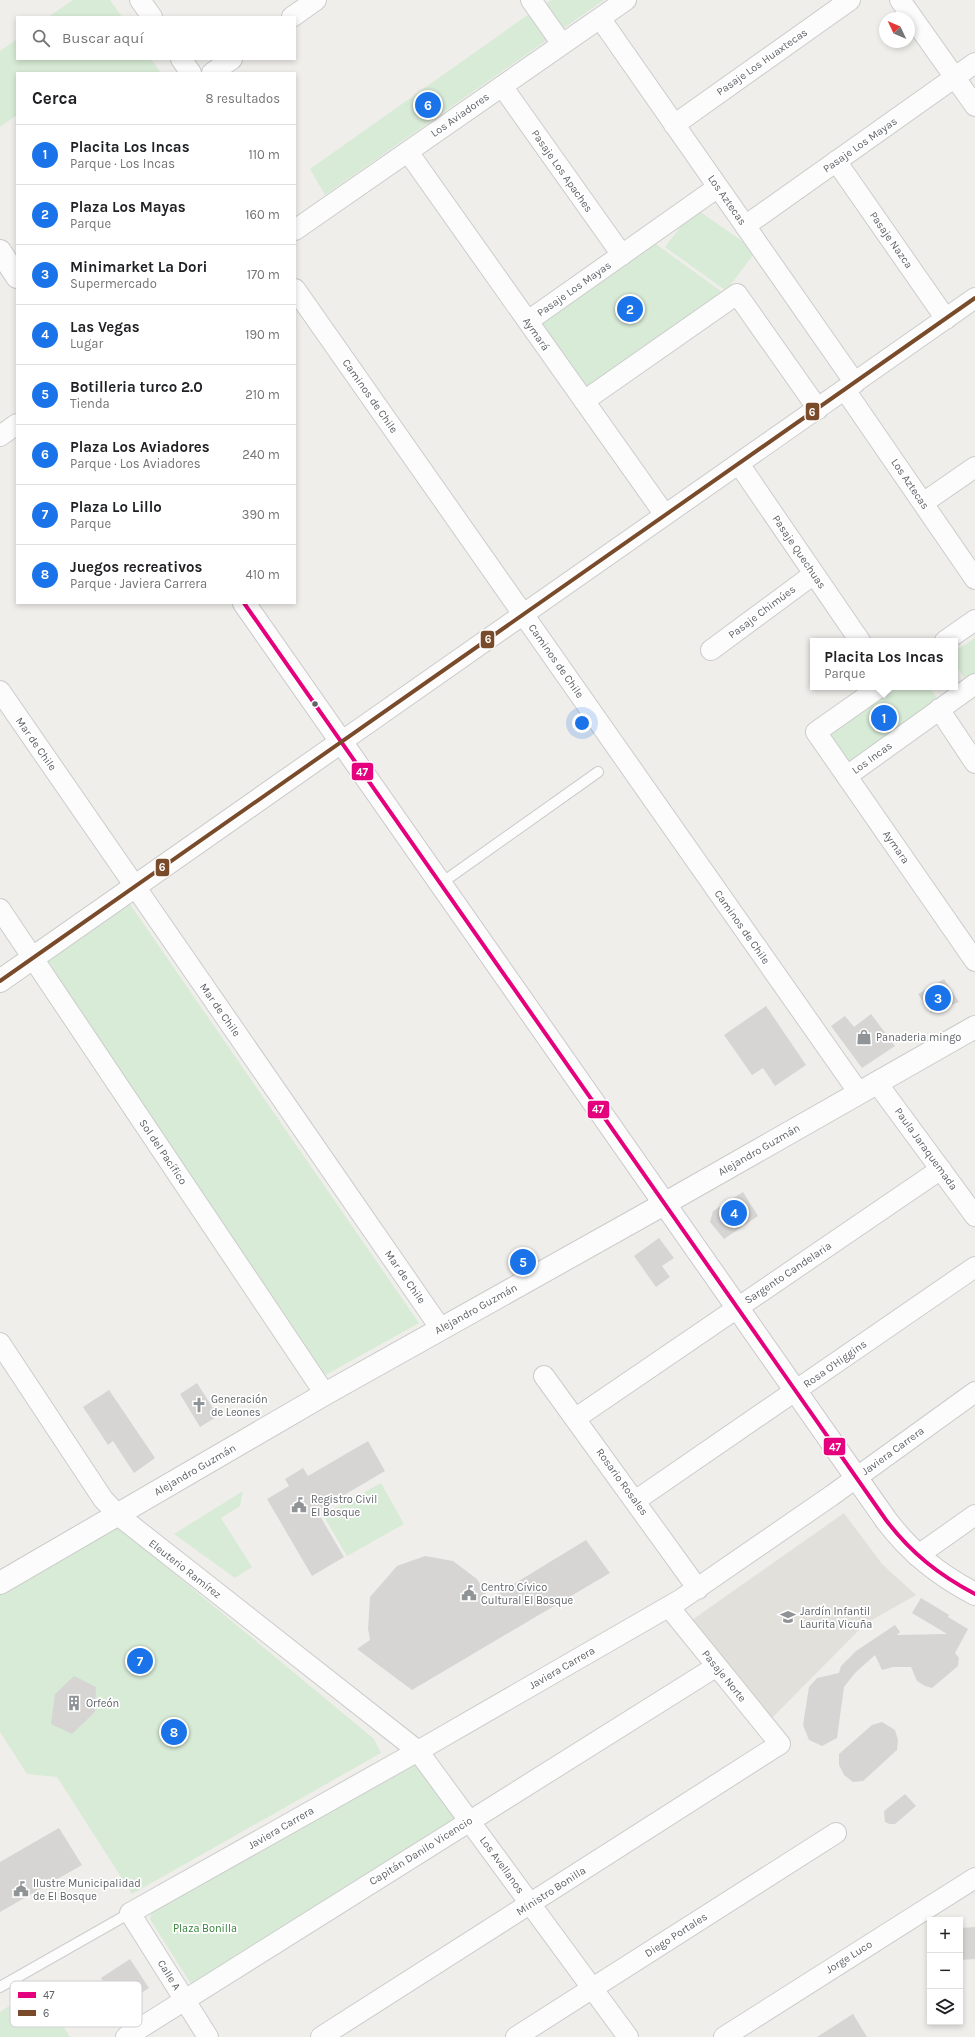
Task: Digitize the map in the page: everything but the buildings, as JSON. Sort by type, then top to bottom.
[{"type":"street","points":[[140,0],[151,16]]},
{"type":"street","points":[[293,16],[316,0]]},
{"type":"street","points":[[531,0],[562,44]]},
{"type":"street","name":"Los Aviadores","points":[[296,229],[626,0]]},
{"type":"street","name":"Pasaje Los Huaxtecas","points":[[674,125],[850,0]]},
{"type":"street","points":[[900,0],[975,106]]},
{"type":"street","name":"Los Aztecas","points":[[600,18],[745,226],[850,386],[923,503],[975,579]]},
{"type":"street","points":[[182,60],[190,72]]},
{"type":"street","points":[[213,72],[231,60]]},
{"type":"street","name":"Pasaje Los Mayas","points":[[745,226],[975,63]]},
{"type":"street","name":"Pasaje Los Apaches","points":[[502,86],[622,255]]},
{"type":"street","name":"Aymará","points":[[408,152],[665,515]]},
{"type":"street","name":"Pasaje Nazca","points":[[836,161],[946,319]]},
{"type":"street","name":"Pasaje Los Mayas","points":[[528,321],[718,187]]},
{"type":"street","points":[[0,251],[16,275]]},
{"type":"street","name":"Caminos de Chile","points":[[296,290],[524,615],[868,1088]]},
{"type":"street","points":[[584,401],[737,294],[818,409]]},
{"type":"street","points":[[0,981],[975,298]]},
{"type":"street","points":[[0,436],[16,425]]},
{"type":"street","name":"Pasaje Quechuas","points":[[739,464],[858,638]]},
{"type":"street","points":[[923,503],[975,467]]},
{"type":"street","name":"Pasaje Chimúes","points":[[711,650],[814,574]]},
{"type":"street","points":[[245,604],[895,1533],[917,1556],[949,1580],[975,1594]]},
{"type":"street","points":[[949,638],[975,620]]},
{"type":"street","name":"Los Incas","points":[[847,776],[946,699],[975,684]]},
{"type":"street","name":"Aymara","points":[[876,690],[816,732],[975,962]]},
{"type":"street","name":"Mar de Chile","points":[[0,691],[441,1329]]},
{"type":"street","points":[[946,699],[975,762]]},
{"type":"street","name":"Sol del Pacífico","points":[[0,909],[325,1394]]},
{"type":"street","name":"Alejandro Guzmán","points":[[0,1582],[325,1394],[664,1204],[975,1027]]},
{"type":"street","name":"Paula Jaraquemada","points":[[868,1088],[941,1169],[975,1216]]},
{"type":"street","name":"Sargento Candelaria","points":[[576,1418],[941,1169]]},
{"type":"street","name":"Rosa O'Higgins","points":[[635,1501],[975,1268]]},
{"type":"street","name":"Eleuterio Ramírez","points":[[0,1343],[103,1499],[118,1515],[418,1751]]},
{"type":"street","name":"Rosario Rosales","points":[[544,1376],[576,1418],[698,1589]]},
{"type":"street","name":"Javiera Carrera","points":[[130,1913],[418,1751],[669,1607],[698,1589],[856,1478],[975,1392]]},
{"type":"street","points":[[917,1556],[975,1515]]},
{"type":"street","name":"Pasaje Norte","points":[[669,1607],[780,1744]]},
{"type":"street","name":"Capitán Danilo Vicencio","points":[[142,2027],[717,1666]]},
{"type":"street","name":"Ministro Bonilla","points":[[320,2037],[780,1744]]},
{"type":"street","name":"Los Avellanos","points":[[418,1751],[628,2037]]},
{"type":"street","name":"Diego Portales","points":[[516,2037],[836,1833]]},
{"type":"street","name":"Jorge Luco","points":[[724,2037],[975,1878]]},
{"type":"street","name":"Calle A","points":[[130,1913],[208,2037]]},
{"type":"street","name":"Capitán Danilo Vicencio","points":[[126,2037],[142,2027]]},
{"type":"lane","points":[[440,884],[598,772]]},
{"type":"lane","points":[[11,1981],[130,1913]]},
{"type":"lane","points":[[0,1987],[10,1981]]},
{"type":"shaded area","name":"Jardín Infantil Laurita Vicuña","points":[[844,1513],[882,1564],[916,1595],[865,1624],[769,1721],[692,1620]]},
{"type":"green space","points":[[73,0],[110,0],[121,16],[49,16]]},
{"type":"green space","points":[[551,0],[604,0],[561,30],[544,5]]},
{"type":"green space","points":[[529,14],[547,40],[325,195],[310,169]]},
{"type":"green space","points":[[16,40],[16,60],[152,60],[160,72],[16,72],[16,116],[0,127],[0,51]]},
{"type":"green space","points":[[695,208],[756,251],[726,291],[665,247]]},
{"type":"green space","points":[[649,239],[729,297],[585,397],[532,322]]},
{"type":"green space","points":[[975,638],[975,675],[966,681],[958,669],[958,649]]},
{"type":"green space","points":[[891,690],[931,690],[940,702],[850,766],[828,735]]},
{"type":"green space","points":[[125,897],[419,1323],[322,1377],[40,957]]},
{"type":"green space","points":[[381,1483],[404,1524],[347,1556],[323,1515]]},
{"type":"green space","points":[[243,1491],[240,1506],[221,1518],[252,1567],[235,1578],[174,1534]]},
{"type":"green space","points":[[117,1526],[374,1739],[381,1753],[132,1894],[57,1777],[27,1774],[0,1732],[0,1589]]},
{"type":"green space","name":"Plaza Bonilla","points":[[410,1764],[418,1767],[455,1818],[191,1984],[150,1919],[152,1911]]},
{"type":"green space","points":[[10,2005],[10,2027],[64,2027],[70,2037],[0,2037],[0,2012]]},
{"type":"transit line","name":"6","points":[[0,981],[975,298]]},
{"type":"transit line","name":"47","points":[[245,604],[886,1520],[905,1543],[926,1562],[949,1579],[975,1594]]},
{"type":"place","name":"Plaza Los Aviadores","points":[[428,105]]},
{"type":"place","name":"Plaza Los Mayas","points":[[630,309]]},
{"type":"place","name":"Placita Los Incas","points":[[884,718]]},
{"type":"place","name":"Minimarket La Dori","points":[[938,998]]},
{"type":"place","name":"Panaderia mingo","points":[[864,1037]]},
{"type":"place","name":"Las Vegas","points":[[734,1213]]},
{"type":"place","name":"Botilleria turco 2.0","points":[[523,1262]]},
{"type":"place","name":"Generación de Leones","points":[[199,1405]]},
{"type":"place","name":"Registro Civil El Bosque","points":[[299,1505]]},
{"type":"place","name":"Centro Cívico Cultural El Bosque","points":[[469,1593]]},
{"type":"place","name":"Jardín Infantil Laurita Vicuña","points":[[788,1617]]},
{"type":"place","name":"Plaza Lo Lillo","points":[[140,1661]]},
{"type":"place","name":"Orfeón","points":[[74,1703]]},
{"type":"place","name":"Juegos recreativos","points":[[174,1732]]},
{"type":"place","name":"Ilustre Municipalidad de El Bosque","points":[[21,1889]]}]
